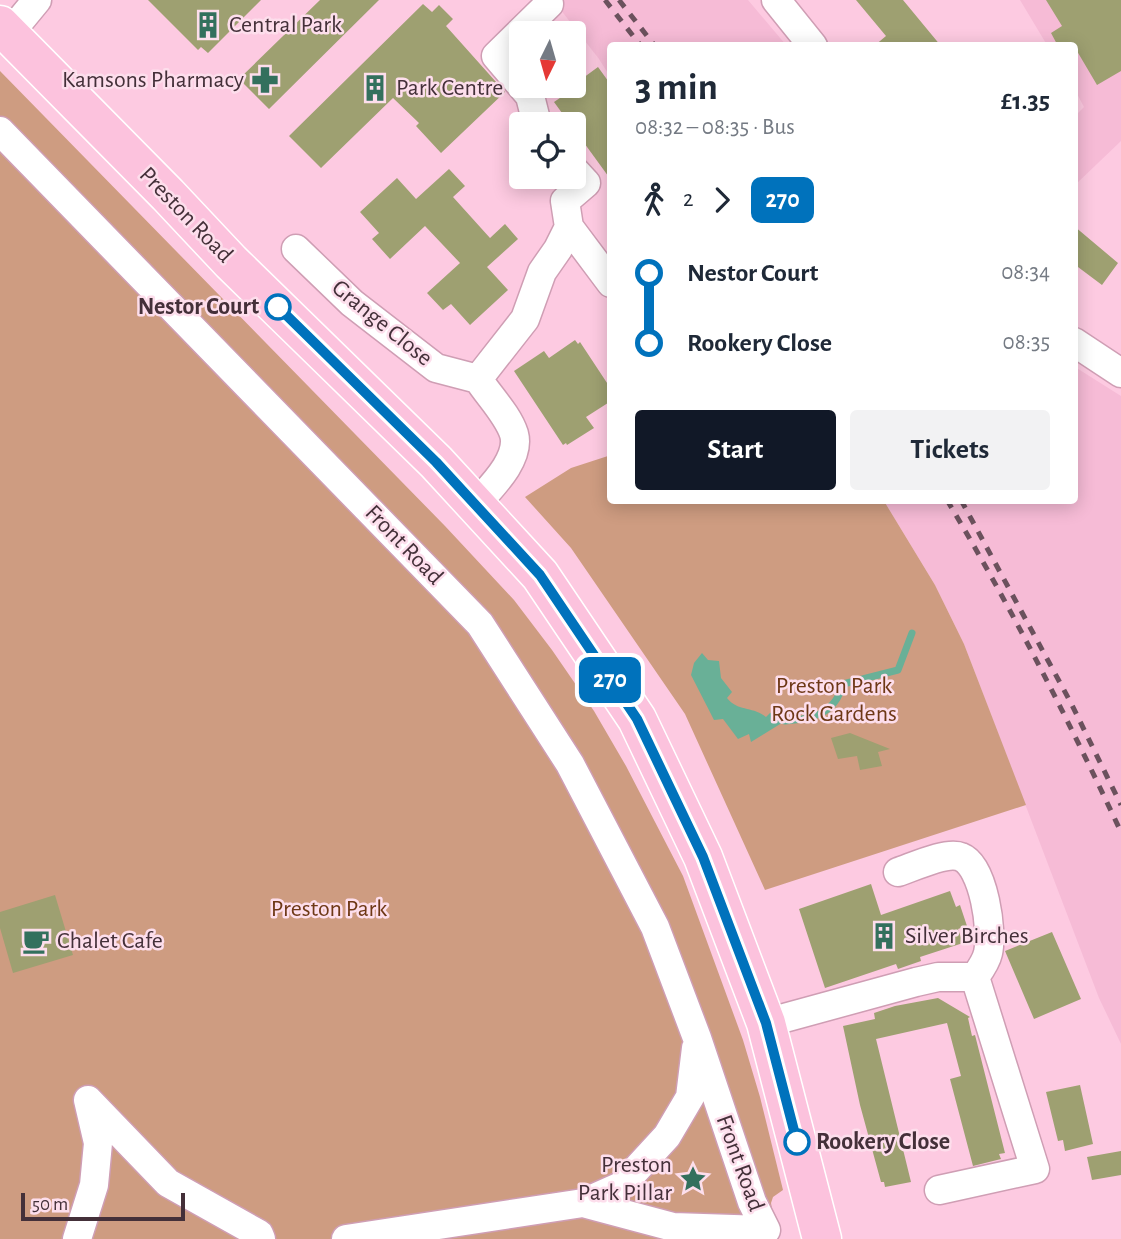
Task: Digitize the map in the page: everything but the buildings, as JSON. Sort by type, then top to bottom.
[{"type":"highway","name":"Preston Road","points":[[4,29],[231,262],[476,505],[540,575],[637,719],[703,857],[766,1023],[822,1239]]},
{"type":"street","points":[[4,29],[37,0]]},
{"type":"street","points":[[776,0],[810,42]]},
{"type":"street","points":[[534,112],[530,96],[496,56],[549,4]]},
{"type":"street","name":"Front Road","points":[[0,131],[480,624],[570,764],[655,928],[697,1038],[752,1202],[766,1230],[673,1227],[583,1203]]},
{"type":"street","points":[[579,189],[565,201],[569,227],[607,278]]},
{"type":"street","points":[[476,505],[510,460],[514,448],[514,436],[508,424],[478,379],[525,319],[542,272],[569,227]]},
{"type":"street","name":"Grange Close","points":[[296,249],[352,303],[436,368],[478,379]]},
{"type":"street","points":[[1078,345],[1121,373]]},
{"type":"street","points":[[898,872],[951,855],[962,857],[972,864],[984,893],[989,943],[988,953],[975,977],[1035,1169],[939,1190]]},
{"type":"street","points":[[766,1023],[938,977],[975,977]]},
{"type":"street","name":"Front Road","points":[[345,1239],[583,1203],[621,1186],[667,1136],[690,1097],[697,1038]]},
{"type":"street","points":[[77,1239],[94,1185],[98,1143],[88,1100],[168,1183],[259,1234],[261,1239]]},
{"type":"shaded area","points":[[553,0],[748,0],[783,42],[607,42],[607,72],[586,42],[586,21],[569,21]]},
{"type":"shaded area","points":[[1020,0],[1121,0],[1121,141],[1078,182],[1078,113],[1084,107],[1078,96],[1078,42],[1045,42]]},
{"type":"shaded area","points":[[1078,369],[1121,396],[1121,1044],[1099,998],[964,644],[935,585],[886,504],[1078,504]]},
{"type":"shaded area","points":[[702,653],[708,660],[719,661],[721,678],[732,692],[727,698],[731,702],[766,717],[776,712],[785,721],[751,742],[749,734],[738,739],[723,719],[714,720],[691,675],[694,663]]},
{"type":"green space","name":"Preston Park","points":[[0,71],[514,600],[594,711],[683,876],[743,1040],[783,1190],[773,1197],[771,1203],[777,1239],[0,1239]]},
{"type":"green space","name":"Preston Park Rock Gardens","points":[[607,456],[607,504],[886,504],[935,585],[964,644],[1026,805],[765,890],[685,714],[571,548],[525,497],[571,468]]},
{"type":"waterway","points":[[785,721],[805,719],[822,713],[834,702],[843,684],[898,670],[912,633]]},
{"type":"railway","points":[[605,0],[638,42]]},
{"type":"railway","points":[[619,0],[652,42]]},
{"type":"railway","points":[[949,504],[1038,664],[1121,832]]},
{"type":"railway","points":[[963,504],[1071,703],[1121,805]]},
{"type":"bus line","name":"270","points":[[278,307],[436,462],[540,575],[637,719],[703,857],[766,1023],[797,1142]]},
{"type":"place","name":"Central Park","points":[[208,25]]},
{"type":"place","name":"Kamsons Pharmacy","points":[[265,80]]},
{"type":"place","name":"Park Centre","points":[[375,88]]},
{"type":"place","name":"Nestor Court","points":[[278,307]]},
{"type":"place","name":"Silver Birches","points":[[884,936]]},
{"type":"place","name":"Chalet Cafe","points":[[36,941]]},
{"type":"place","name":"Rookery Close","points":[[797,1142]]},
{"type":"place","name":"Preston Park Pillar","points":[[693,1179]]}]
